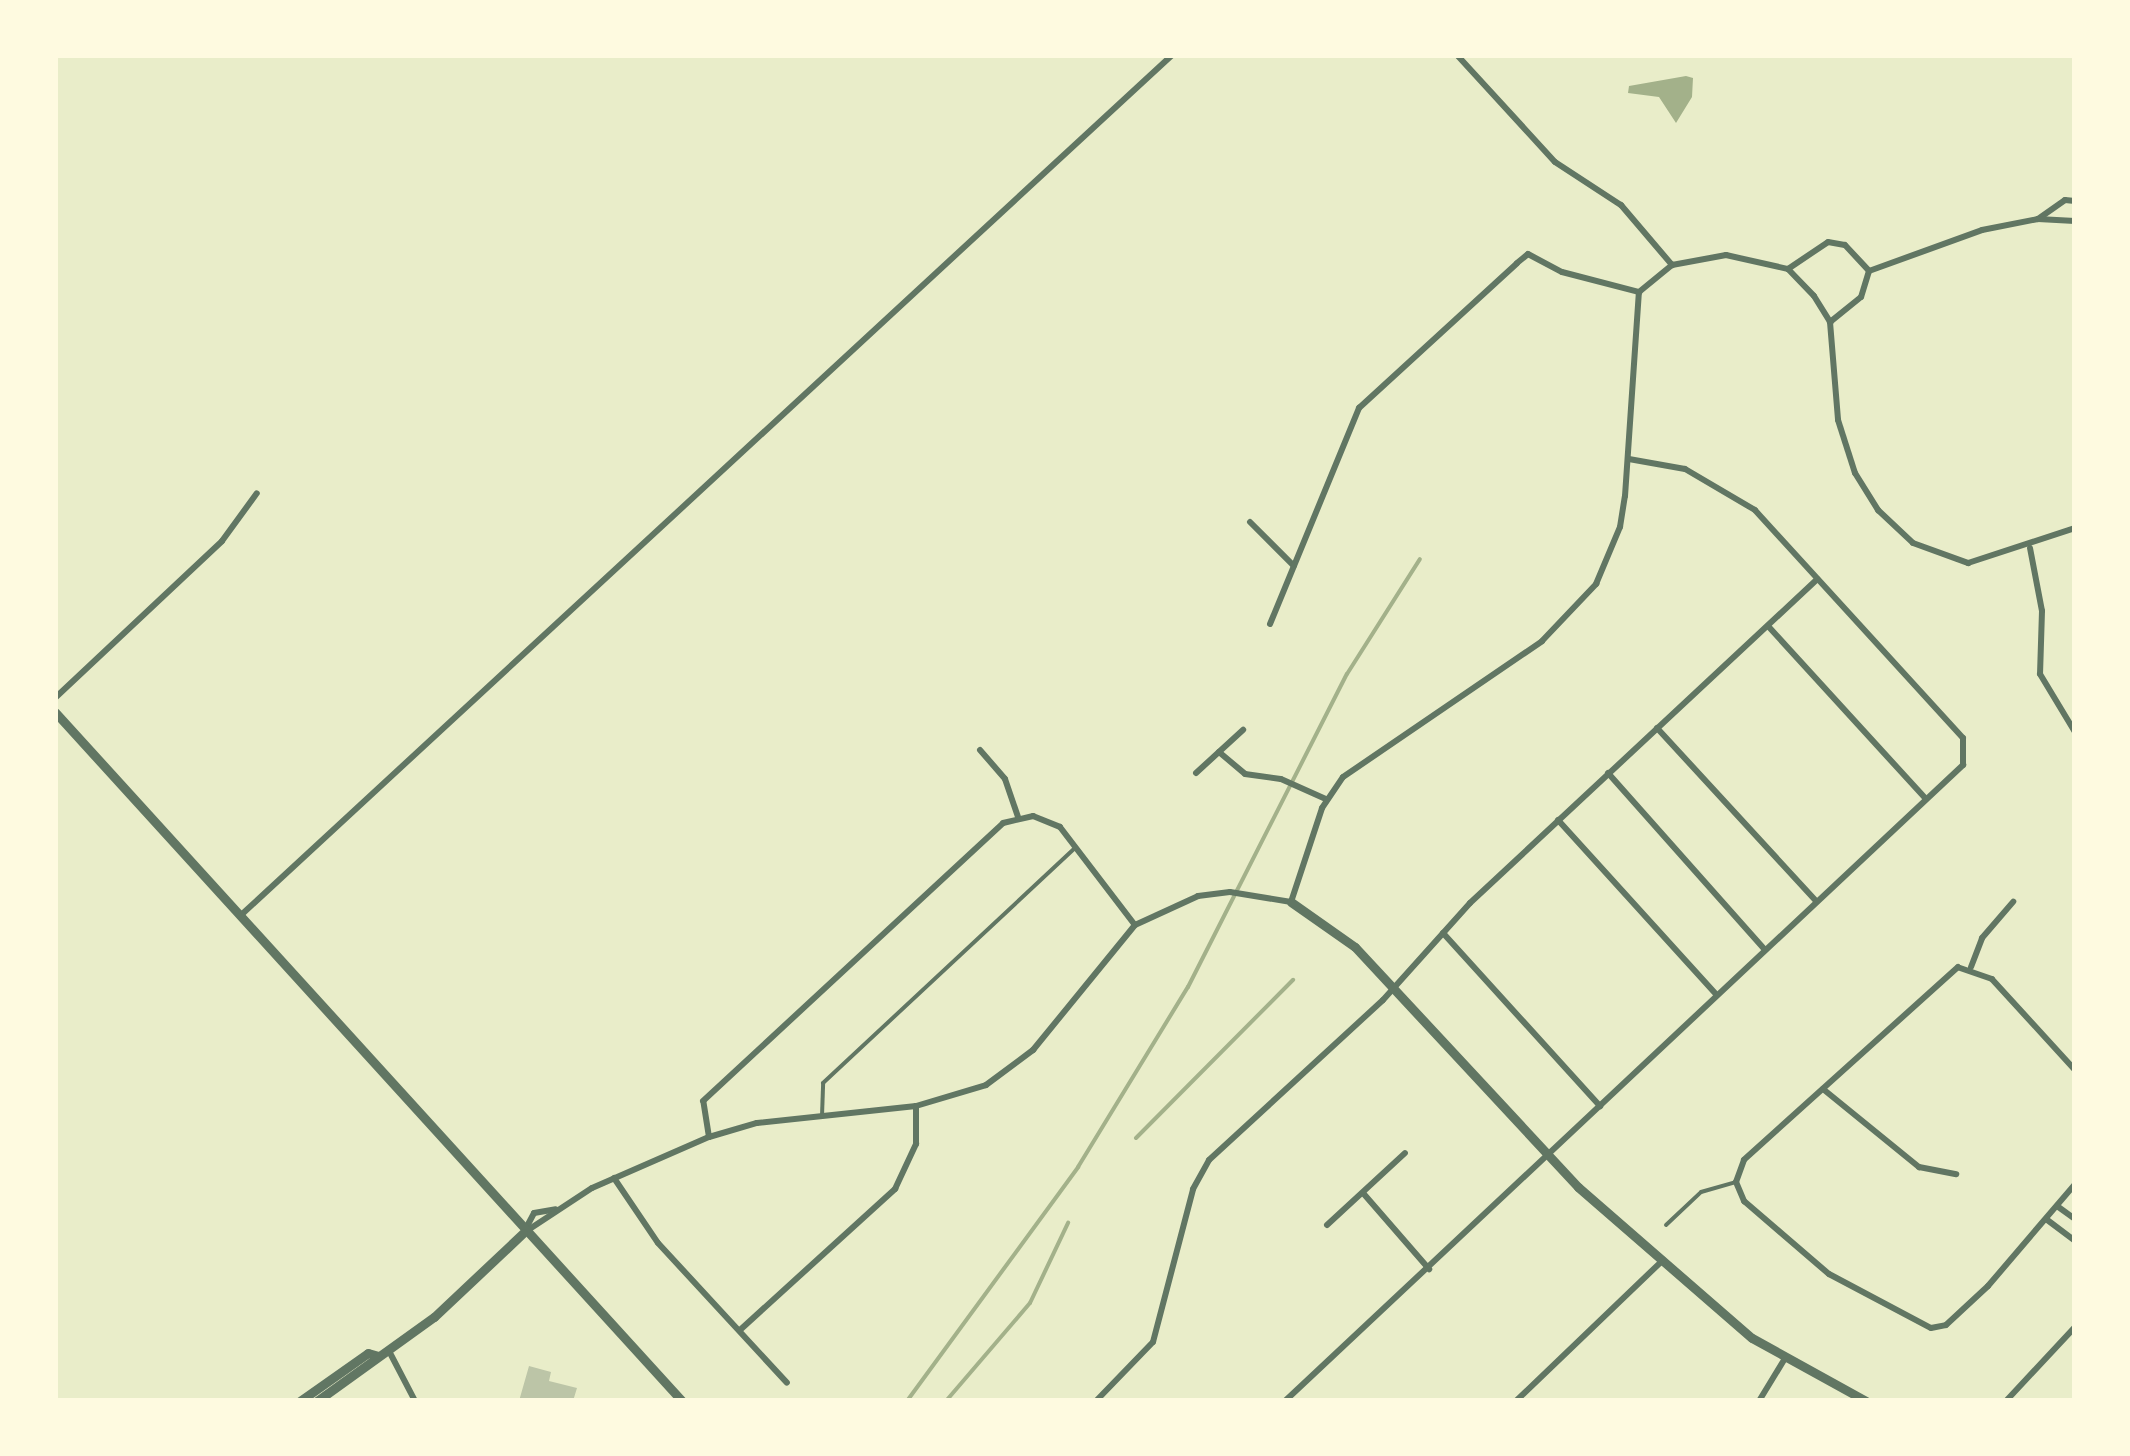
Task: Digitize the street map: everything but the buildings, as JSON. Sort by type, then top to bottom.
[{"type":"street","points":[[240,916],[1172,55]]},
{"type":"street","points":[[1457,55],[1556,162],[1621,206],[1672,265]]},
{"type":"street","points":[[2038,219],[2064,200],[2075,200]]},
{"type":"street","points":[[1869,271],[1982,230],[2038,219],[2075,221]]},
{"type":"street","points":[[1788,269],[1828,242],[1846,245],[1869,271]]},
{"type":"street","points":[[1270,624],[1363,402],[1528,254],[1562,272],[1639,292]]},
{"type":"street","points":[[1291,902],[1326,799],[1342,777],[1532,648],[1578,608],[1620,527],[1639,292],[1672,265],[1726,255],[1788,269],[1830,322],[1838,420],[1855,473],[1878,510],[1937,556],[1968,563],[2030,548],[2075,528]]},
{"type":"street","points":[[1830,322],[1861,297],[1869,271]]},
{"type":"street","points":[[1285,1401],[1548,1160],[1716,994],[1963,765],[1963,738],[1735,493],[1686,470],[1628,459]]},
{"type":"street","points":[[55,698],[222,541],[256,494]]},
{"type":"street","points":[[1250,522],[1294,566]]},
{"type":"street","points":[[2030,548],[2042,611],[2040,674],[2075,732]]},
{"type":"street","points":[[1096,1401],[1152,1342],[1202,1170],[1394,988],[1558,820],[1817,579]]},
{"type":"street","points":[[1768,626],[1925,798]]},
{"type":"street","points":[[55,712],[523,1233],[682,1401]]},
{"type":"street","points":[[1657,728],[1816,901]]},
{"type":"street","points":[[1196,773],[1243,730]]},
{"type":"street","points":[[980,750],[1005,780],[1018,816]]},
{"type":"street","points":[[1219,752],[1245,774],[1281,778],[1326,799]]},
{"type":"street","points":[[1608,774],[1764,949]]},
{"type":"street","points":[[709,1137],[703,1101],[1003,823],[1018,816],[1046,819],[1077,846],[1135,925]]},
{"type":"street","points":[[1558,820],[1716,994]]},
{"type":"street","points":[[317,1401],[434,1317],[523,1233],[534,1213],[558,1208],[614,1178],[709,1137],[823,1116],[916,1106],[958,1096],[1013,1068],[1135,925],[1198,896],[1230,892],[1291,902],[1326,922],[1394,988],[1548,1160],[1784,1360],[1866,1401]]},
{"type":"street","points":[[1971,967],[1982,938],[2013,902]]},
{"type":"street","points":[[1443,934],[1600,1106]]},
{"type":"street","points":[[2075,1070],[1992,979],[1971,967],[1948,971],[1744,1160],[1736,1182],[1744,1201],[1829,1274],[1931,1328],[1946,1325],[1988,1286],[2075,1184]]},
{"type":"street","points":[[1823,1089],[1919,1167],[1956,1174]]},
{"type":"street","points":[[740,1330],[895,1189],[916,1144],[916,1106]]},
{"type":"street","points":[[1327,1225],[1405,1153]]},
{"type":"street","points":[[614,1178],[658,1242],[787,1383]]},
{"type":"street","points":[[1363,1193],[1429,1268]]},
{"type":"street","points":[[2057,1206],[2075,1219]]},
{"type":"street","points":[[523,1233],[545,1225],[558,1208]]},
{"type":"street","points":[[2046,1219],[2075,1241]]},
{"type":"street","points":[[1516,1401],[1664,1260]]},
{"type":"street","points":[[2006,1401],[2075,1327]]},
{"type":"street","points":[[388,1351],[415,1401]]},
{"type":"street","points":[[300,1401],[368,1353],[378,1356]]},
{"type":"street","points":[[1759,1401],[1784,1360]]},
{"type":"lane","points":[[823,1116],[823,1084],[1077,846]]},
{"type":"lane","points":[[1666,1224],[1702,1192],[1736,1182]]},
{"type":"shaded area","points":[[1693,78],[1692,97],[1676,123],[1659,97],[1628,93],[1629,86]]},
{"type":"waterway","points":[[907,1401],[1078,1167],[1188,987],[1347,674],[1420,559]]},
{"type":"waterway","points":[[1136,1138],[1293,980]]},
{"type":"waterway","points":[[946,1401],[1030,1303],[1068,1223]]}]
